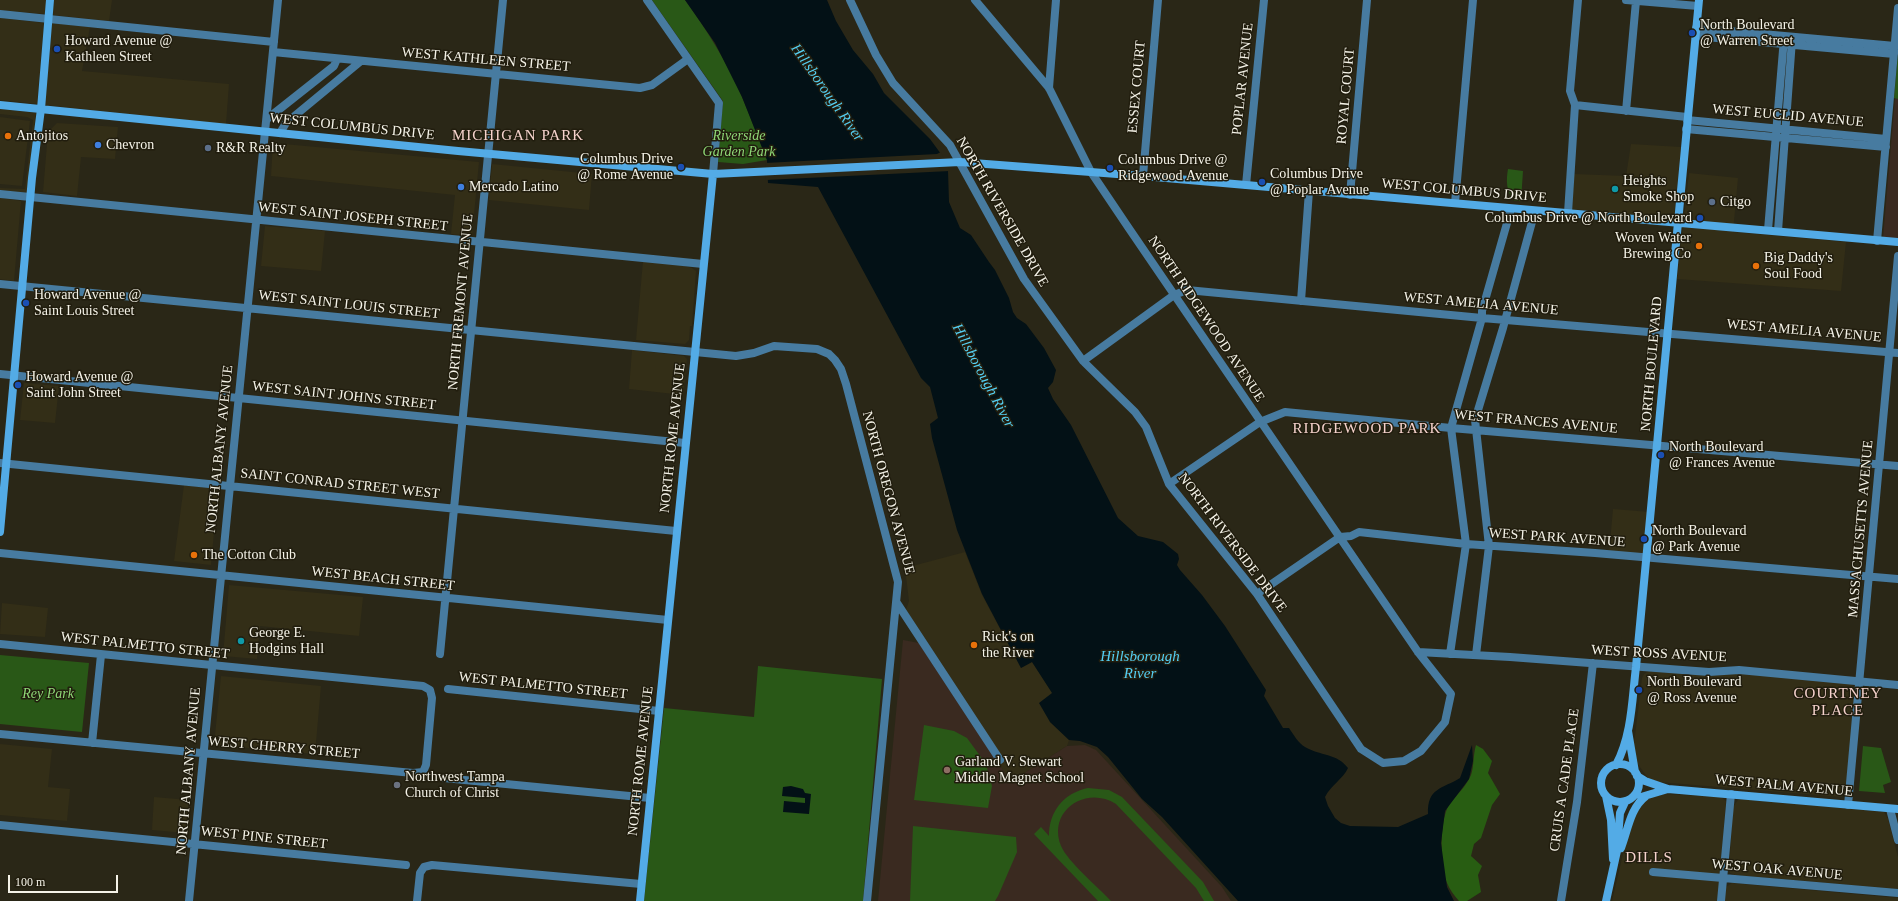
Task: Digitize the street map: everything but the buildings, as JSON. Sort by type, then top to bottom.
[{"type":"main road","points":[[0,532],[3,464],[15,376],[30,197],[41,109],[50,0]]},
{"type":"main road","name":"NORTH BOULEVARD","points":[[1616,765],[1622,753],[1628,730],[1636,667],[1658,445],[1698,3]]},
{"type":"main road","name":"WEST COLUMBUS DRIVE","points":[[0,104],[489,154],[713,174],[960,162],[1143,176],[1898,242]]},
{"type":"main road","name":"NORTH ROME AVENUE","points":[[640,901],[713,174]]},
{"type":"main road","name":"NORTH BOULEVARD","points":[[1628,730],[1636,774]]},
{"type":"main road","points":[[1606,901],[1618,846],[1620,813],[1627,800],[1637,791],[1639,786],[1636,774],[1625,765],[1616,765],[1606,770],[1601,780],[1601,786],[1606,796],[1611,820],[1614,862]]},
{"type":"main road","name":"WEST PALM AVENUE","points":[[1636,774],[1645,781],[1668,789],[1894,809]]},
{"type":"main road","name":"WEST PALM AVENUE","points":[[1627,800],[1668,789]]},
{"type":"main road","points":[[1606,796],[1614,802],[1627,800]]},
{"type":"main road","points":[[1614,862],[1635,809],[1640,800],[1646,796]]},
{"type":"street","name":"NORTH ALBANY AVENUE","points":[[190,901],[220,576],[278,0]]},
{"type":"street","name":"NORTH FREMONT AVENUE","points":[[440,654],[503,0]]},
{"type":"street","name":"NORTH ROME AVENUE","points":[[647,0],[719,103],[713,174]]},
{"type":"street","name":"NORTH RIVERSIDE DRIVE","points":[[850,0],[876,55],[893,83],[950,145],[1024,279],[1083,360],[1135,412],[1146,427],[1169,484],[1257,594],[1361,749],[1383,764],[1404,761],[1421,751]]},
{"type":"street","name":"NORTH RIDGEWOOD AVENUE","points":[[975,0],[1049,88],[1091,172],[1418,652],[1451,694],[1445,722],[1421,751]]},
{"type":"street","points":[[1049,88],[1056,0]]},
{"type":"street","name":"ESSEX COURT","points":[[1143,176],[1158,0]]},
{"type":"street","name":"POPLAR AVENUE","points":[[1246,185],[1264,0]]},
{"type":"street","name":"ROYAL COURT","points":[[1350,194],[1367,0]]},
{"type":"street","points":[[1455,204],[1472,0]]},
{"type":"street","points":[[1568,213],[1575,105],[1570,91],[1578,0]]},
{"type":"street","points":[[1626,0],[1698,3]]},
{"type":"street","points":[[1626,111],[1636,1]]},
{"type":"street","points":[[1877,241],[1898,8]]},
{"type":"street","points":[[0,14],[274,42]]},
{"type":"street","points":[[1696,32],[1894,50]]},
{"type":"street","points":[[1778,231],[1786,138],[1788,40]]},
{"type":"street","points":[[1768,230],[1777,132],[1788,40]]},
{"type":"street","name":"WEST KATHLEEN STREET","points":[[273,52],[640,88],[652,85],[688,59]]},
{"type":"street","points":[[267,119],[334,66],[337,59]]},
{"type":"street","points":[[280,133],[286,123],[361,61]]},
{"type":"street","name":"WEST EUCLID AVENUE","points":[[1575,105],[1687,118],[1777,132],[1786,138],[1886,143]]},
{"type":"street","name":"WEST EUCLID AVENUE","points":[[1686,129],[1777,132],[1786,129],[1886,143]]},
{"type":"street","points":[[1301,301],[1310,191]]},
{"type":"street","name":"WEST SAINT JOSEPH STREET","points":[[0,194],[703,264]]},
{"type":"street","points":[[1450,654],[1466,544],[1451,428],[1511,209]]},
{"type":"street","points":[[1476,655],[1489,546],[1475,420],[1506,320],[1535,211]]},
{"type":"street","name":"MASSACHUSETTS AVENUE","points":[[1848,805],[1870,577],[1879,464],[1894,352],[1898,256]]},
{"type":"street","name":"WEST SAINT LOUIS STREET","points":[[0,284],[694,352]]},
{"type":"street","name":"WEST AMELIA AVENUE","points":[[1083,360],[1174,295],[1187,290],[1482,318],[1668,332],[1894,352]]},
{"type":"street","name":"NORTH OREGON AVENUE","points":[[694,352],[736,356],[781,346],[817,349],[829,354],[835,360],[841,369],[846,384],[896,568],[898,582],[867,901]]},
{"type":"street","name":"WEST SAINT JOHNS STREET","points":[[0,374],[685,443]]},
{"type":"street","name":"WEST FRANCES AVENUE","points":[[1169,484],[1260,422],[1285,412],[1451,428],[1898,466]]},
{"type":"street","name":"SAINT CONRAD STREET WEST","points":[[3,464],[676,531]]},
{"type":"street","name":"WEST PARK AVENUE","points":[[1257,594],[1340,538],[1351,536],[1359,532],[1466,544],[1647,557],[1898,580]]},
{"type":"street","name":"WEST BEACH STREET","points":[[0,554],[668,620]]},
{"type":"street","points":[[897,602],[1000,760]]},
{"type":"street","name":"WEST PALMETTO STREET","points":[[0,644],[423,686],[430,690],[432,698],[426,765],[423,772]]},
{"type":"street","name":"WEST ROSS AVENUE","points":[[1418,652],[1709,672],[1739,670],[1898,685]]},
{"type":"street","points":[[92,743],[101,655]]},
{"type":"street","name":"CRUIS A CADE PLACE","points":[[1561,901],[1577,802],[1593,663]]},
{"type":"street","name":"WEST PALMETTO STREET","points":[[448,689],[659,711]]},
{"type":"street","name":"WEST CHERRY STREET","points":[[0,734],[413,773],[423,772]]},
{"type":"street","points":[[444,778],[650,798]]},
{"type":"street","points":[[1721,901],[1731,794]]},
{"type":"street","points":[[1894,809],[1898,840]]},
{"type":"street","name":"WEST PINE STREET","points":[[0,825],[406,865]]},
{"type":"street","points":[[417,901],[420,873],[424,867],[432,865],[641,884]]},
{"type":"street","name":"WEST OAK AVENUE","points":[[1653,872],[1898,894]]},
{"type":"shaded area","points":[[0,0],[47,0],[45,14],[0,10]]},
{"type":"shaded area","points":[[54,0],[112,0],[109,21],[53,15]]},
{"type":"shaded area","points":[[0,18],[44,23],[37,104],[0,100]]},
{"type":"shaded area","points":[[52,23],[90,27],[82,71],[229,84],[226,124],[45,105]]},
{"type":"shaded area","points":[[1898,64],[1898,240],[1883,238]]},
{"type":"shaded area","points":[[0,109],[36,113],[27,193],[0,190],[0,188],[25,189],[33,120],[27,117],[0,114]]},
{"type":"shaded area","points":[[0,117],[30,121],[22,186],[0,184]]},
{"type":"shaded area","points":[[57,123],[118,127],[115,159],[81,157],[77,196],[43,192],[48,132]]},
{"type":"shaded area","points":[[273,143],[479,162],[472,236],[451,234],[455,195],[271,176]]},
{"type":"shaded area","points":[[1631,144],[1681,147],[1674,218],[1572,209],[1574,174],[1626,176]]},
{"type":"shaded area","points":[[492,164],[592,174],[589,210],[489,200]]},
{"type":"shaded area","points":[[1689,173],[1738,178],[1733,232],[1846,242],[1841,291],[1677,279]]},
{"type":"shaded area","points":[[0,198],[21,201],[14,281],[0,279]]},
{"type":"shaded area","points":[[265,226],[325,231],[321,271],[261,266]]},
{"type":"shaded area","points":[[643,261],[680,265],[692,268],[696,271],[692,326],[690,326],[689,340],[685,344],[636,340]]},
{"type":"shaded area","points":[[632,350],[684,356],[687,359],[683,395],[629,389]]},
{"type":"shaded area","points":[[24,383],[59,386],[55,423],[20,420]]},
{"type":"shaded area","points":[[184,485],[218,489],[211,565],[174,561]]},
{"type":"shaded area","points":[[1613,509],[1650,512],[1646,556],[1609,553]]},
{"type":"shaded area","points":[[965,552],[982,595],[1021,668],[1032,662],[1053,693],[1050,722],[1069,740],[1067,746],[1015,779],[1007,776],[998,763],[906,610],[909,601],[905,568]]},
{"type":"shaded area","points":[[229,585],[363,597],[359,636],[260,626],[257,659],[223,656]]},
{"type":"shaded area","points":[[2,603],[48,608],[45,637],[0,634]]},
{"type":"shaded area","name":"Garland V. Stewart Middle Magnet School","points":[[903,640],[919,643],[1007,776],[1015,779],[1067,746],[1085,745],[1096,750],[1222,887],[1231,901],[878,901]]},
{"type":"shaded area","points":[[1649,671],[1730,673],[1850,682],[1856,690],[1846,788],[1842,797],[1658,782],[1648,778],[1637,763],[1634,744],[1642,678],[1644,674]]},
{"type":"shaded area","points":[[221,676],[321,686],[315,754],[214,745]]},
{"type":"shaded area","points":[[0,744],[52,749],[48,787],[70,789],[67,821],[0,815]]},
{"type":"shaded area","points":[[1665,794],[1721,797],[1726,801],[1718,901],[1612,901],[1630,824],[1641,803],[1653,797]]},
{"type":"shaded area","points":[[154,797],[189,800],[185,833],[152,830]]},
{"type":"shaded area","points":[[1744,799],[1884,812],[1888,819],[1898,857],[1898,889],[1735,875],[1730,873],[1733,807],[1738,800]]},
{"type":"shaded area","points":[[1732,883],[1898,898],[1898,901],[1725,901],[1726,887]]},
{"type":"green space","name":"Riverside Garden Park","points":[[652,0],[685,0],[709,35],[730,71],[767,160],[743,164],[718,162],[723,101]]},
{"type":"green space","points":[[1898,52],[1898,99],[1894,98]]},
{"type":"green space","points":[[1508,169],[1523,171],[1521,201],[1514,201],[1509,193],[1507,181]]},
{"type":"green space","name":"Rey Park","points":[[0,655],[89,663],[82,732],[0,724]]},
{"type":"green space","points":[[758,666],[882,679],[863,901],[644,901],[664,708],[754,717]]},
{"type":"green space","points":[[924,725],[954,731],[967,738],[986,764],[992,786],[988,808],[914,800]]},
{"type":"green space","points":[[1476,745],[1483,749],[1492,761],[1488,773],[1500,794],[1492,805],[1481,838],[1474,844],[1471,856],[1482,866],[1478,875],[1481,892],[1467,901],[1459,901],[1449,888],[1443,866],[1443,822],[1449,805],[1464,787],[1471,775]]},
{"type":"green space","points":[[1863,746],[1881,748],[1891,782],[1883,785],[1885,793],[1859,791]]},
{"type":"green space","points":[[1088,788],[1109,790],[1122,797],[1203,882],[1214,901],[1204,901],[1196,888],[1116,804],[1104,799],[1093,798],[1082,800],[1072,805],[1064,812],[1059,822],[1058,833],[1061,846],[1070,859],[1111,901],[1098,901],[1034,834],[1041,827],[1049,836],[1052,819],[1060,804],[1079,790]]},
{"type":"green space","points":[[913,826],[1016,837],[1017,852],[995,901],[910,901]]},
{"type":"water","name":"Hillsborough River","points":[[685,0],[827,0],[836,21],[853,50],[873,74],[884,93],[930,139],[941,154],[948,171],[949,202],[960,228],[971,235],[995,270],[1009,298],[1013,312],[1017,318],[1026,324],[1044,348],[1056,370],[1053,382],[1048,388],[1053,399],[1071,425],[1118,518],[1138,536],[1163,542],[1178,554],[1179,559],[1177,565],[1180,570],[1202,595],[1225,626],[1266,690],[1264,696],[1283,728],[1289,728],[1303,746],[1334,757],[1344,763],[1348,768],[1325,797],[1335,818],[1341,823],[1350,826],[1398,827],[1428,814],[1428,805],[1433,794],[1442,787],[1460,778],[1472,745],[1473,761],[1469,779],[1445,811],[1441,843],[1447,887],[1454,901],[1238,901],[1162,817],[1142,799],[1108,757],[1097,747],[1080,741],[1069,740],[1050,722],[1039,703],[1052,693],[1032,662],[1021,668],[982,594],[957,530],[932,438],[930,424],[938,418],[930,387],[921,378],[818,187],[768,183],[767,160],[742,97],[715,43]]},
{"type":"water","points":[[791,786],[803,789],[805,793],[811,794],[809,814],[783,812],[784,801],[805,803],[805,798],[782,796],[783,787]]},
{"type":"pier","points":[[941,152],[950,171],[766,180],[765,163],[937,154]]},
{"type":"place","name":"North Boulevard @ Warren Street","points":[[1692,33]]},
{"type":"place","name":"Howard Avenue @ Kathleen Street","points":[[57,49]]},
{"type":"place","name":"Antojitos","points":[[8,136]]},
{"type":"place","name":"Chevron","points":[[98,145]]},
{"type":"place","name":"R&R Realty","points":[[208,148]]},
{"type":"place","name":"Columbus Drive @ Rome Avenue","points":[[681,167]]},
{"type":"place","name":"Columbus Drive @ Ridgewood Avenue","points":[[1110,168]]},
{"type":"place","name":"Columbus Drive @ Poplar Avenue","points":[[1262,182]]},
{"type":"place","name":"Mercado Latino","points":[[461,187]]},
{"type":"place","name":"Heights Smoke Shop","points":[[1615,189]]},
{"type":"place","name":"Citgo","points":[[1712,202]]},
{"type":"place","name":"Columbus Drive @ North Boulevard","points":[[1700,218]]},
{"type":"place","name":"Woven Water Brewing Co","points":[[1699,246]]},
{"type":"place","name":"Big Daddy's Soul Food","points":[[1756,266]]},
{"type":"place","name":"Howard Avenue @ Saint Louis Street","points":[[26,303]]},
{"type":"place","name":"Howard Avenue @ Saint John Street","points":[[18,385]]},
{"type":"place","name":"North Boulevard @ Frances Avenue","points":[[1661,455]]},
{"type":"place","name":"North Boulevard @ Park Avenue","points":[[1644,539]]},
{"type":"place","name":"The Cotton Club","points":[[194,555]]},
{"type":"place","name":"George E. Hodgins Hall","points":[[241,641]]},
{"type":"place","name":"Rick's on the River","points":[[974,645]]},
{"type":"place","name":"North Boulevard @ Ross Avenue","points":[[1639,690]]},
{"type":"place","name":"Garland V. Stewart Middle Magnet School","points":[[947,770]]},
{"type":"place","name":"Northwest Tampa Church of Christ","points":[[397,785]]},
{"type":"district","name":"MICHIGAN PARK","points":[[518,136]]},
{"type":"district","name":"RIDGEWOOD PARK","points":[[1367,429]]},
{"type":"district","name":"COURTNEY PLACE","points":[[1838,702]]},
{"type":"district","name":"DILLS","points":[[1649,858]]}]
